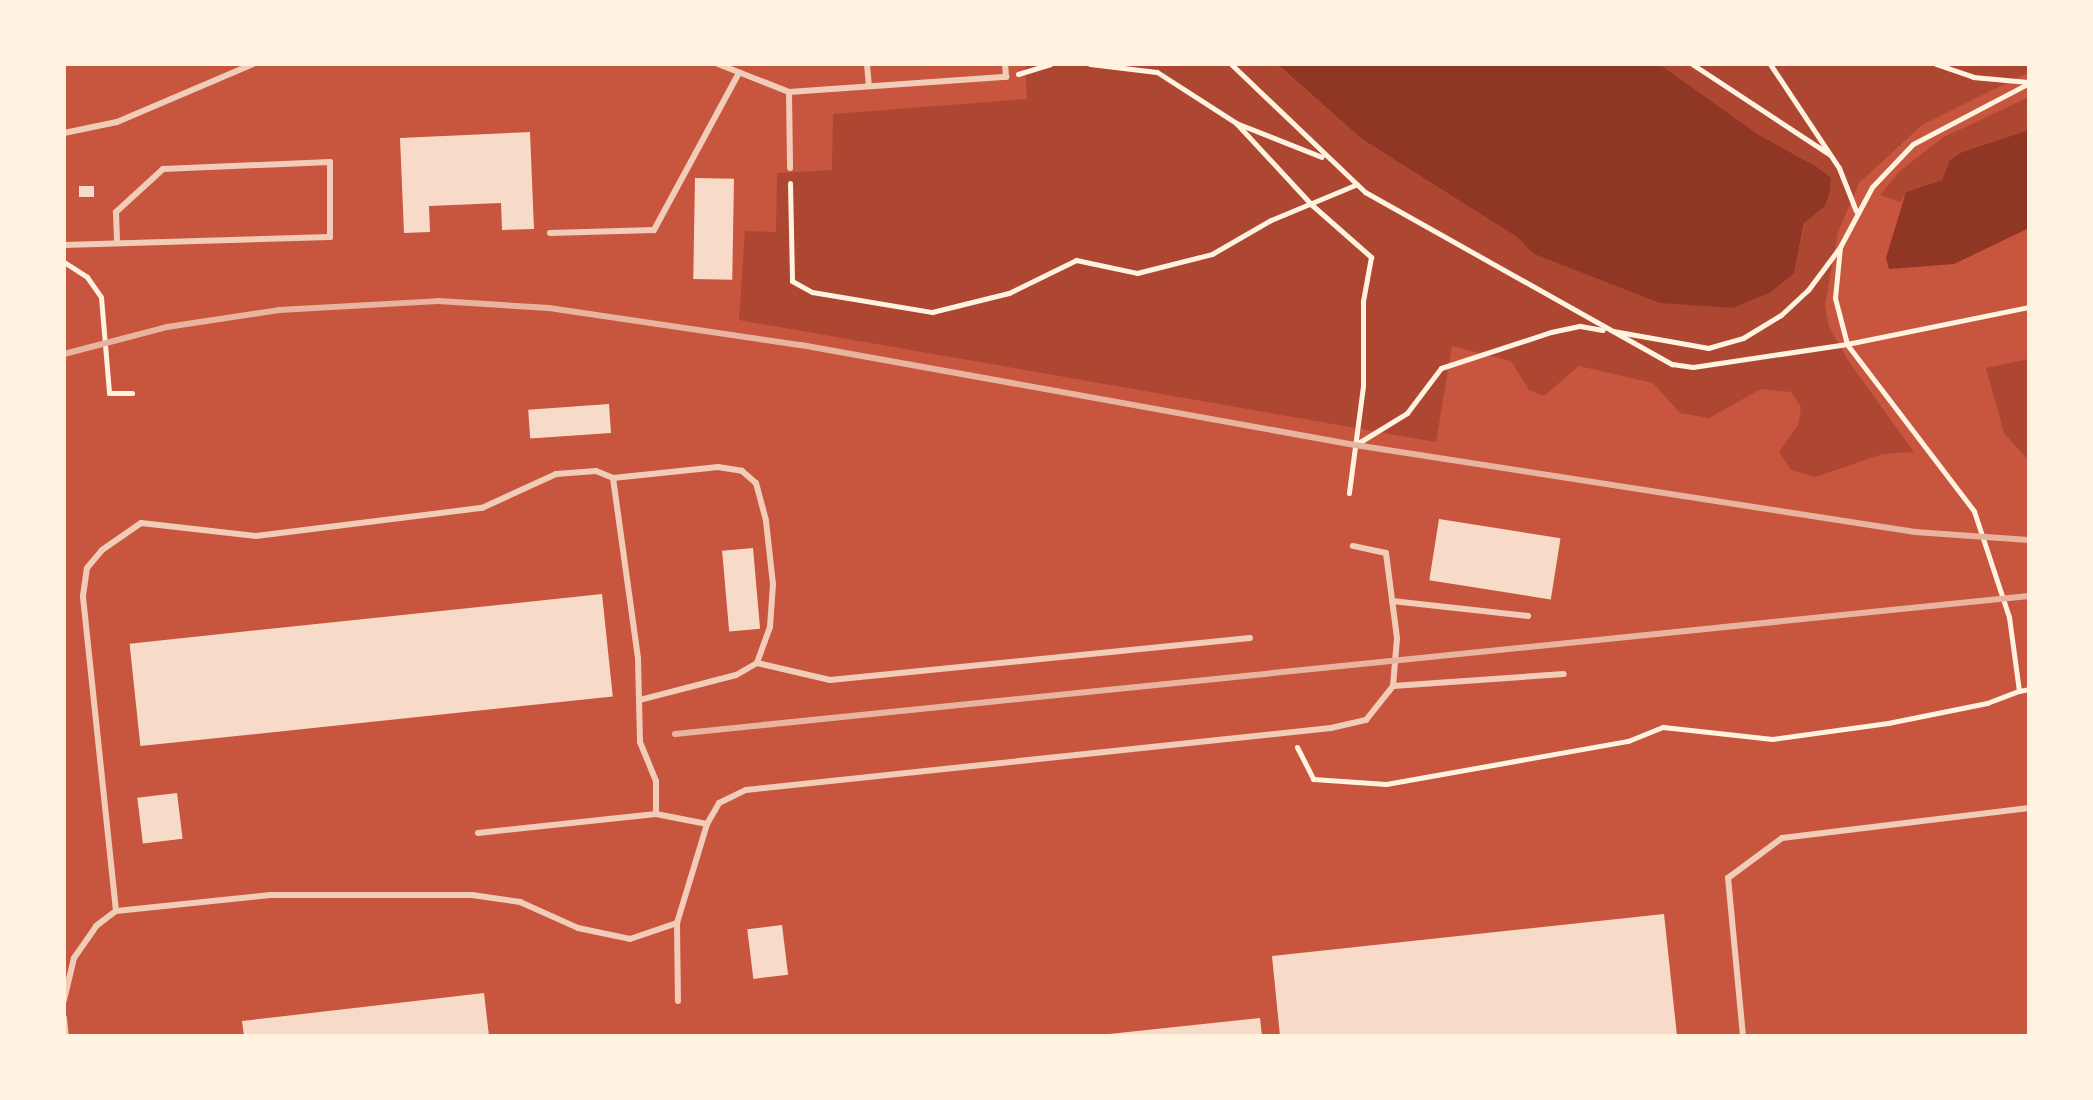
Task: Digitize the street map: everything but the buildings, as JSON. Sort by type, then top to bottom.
[{"type":"lane","points":[[64,133],[117,122],[253,64]]},
{"type":"lane","points":[[718,64],[789,92],[1006,77],[1005,64]]},
{"type":"lane","points":[[867,64],[869,86]]},
{"type":"lane","points":[[550,233],[654,230],[739,73]]},
{"type":"lane","points":[[789,92],[790,168]]},
{"type":"lane","points":[[64,245],[117,241],[330,237],[330,162],[163,169],[116,212],[117,241]]},
{"type":"lane","points":[[116,911],[83,596],[87,568],[102,550],[141,523],[256,536],[482,508],[556,474],[596,471],[613,478],[718,467],[742,471],[756,483],[773,584],[770,627],[757,663],[736,675],[639,700]]},
{"type":"lane","points":[[613,478],[639,700],[640,742],[656,781],[656,814]]},
{"type":"lane","points":[[678,1001],[677,923],[707,824],[719,803],[746,790],[1366,720],[1393,686],[1392,601],[1386,553],[1353,546]]},
{"type":"lane","points":[[1392,601],[1528,616]]},
{"type":"lane","points":[[757,663],[830,680],[1250,638]]},
{"type":"lane","points":[[1393,686],[1564,674]]},
{"type":"lane","points":[[1743,1036],[1728,878],[1782,838],[2029,808]]},
{"type":"lane","points":[[478,833],[656,814],[707,824]]},
{"type":"lane","points":[[64,1000],[74,958],[96,926],[116,911],[270,895],[414,894],[520,902],[578,928],[630,939],[677,923]]},
{"type":"lane","points":[[64,1018],[66,1036]]},
{"type":"path","points":[[1006,77],[1051,64]]},
{"type":"path","points":[[1090,64],[1157,72],[1236,123],[1327,160]]},
{"type":"path","points":[[1231,64],[1355,185],[1651,355],[1693,367],[1847,344],[2029,307]]},
{"type":"path","points":[[1692,64],[1829,154]]},
{"type":"path","points":[[1770,64],[1829,154],[1856,212]]},
{"type":"path","points":[[1936,64],[1973,77],[2029,82]]},
{"type":"path","points":[[1355,445],[1407,413],[1427,381],[1466,356],[1580,326],[1708,348],[1743,338],[1790,307],[1840,247],[1856,212],[1913,144],[2029,82]]},
{"type":"path","points":[[1236,123],[1312,205],[1371,257],[1363,301],[1364,358],[1349,493]]},
{"type":"path","points":[[790,168],[792,281],[812,292],[903,310],[932,312],[977,304],[1076,260],[1137,273],[1212,254],[1271,220],[1355,185]]},
{"type":"path","points":[[1840,247],[1835,298],[1847,344],[1974,511],[2004,600],[2019,691]]},
{"type":"path","points":[[64,262],[87,277],[101,297],[109,393],[132,393]]},
{"type":"path","points":[[1289,731],[1313,779],[1386,784],[1628,741],[1663,727],[1772,739],[1888,723],[1987,703],[2029,689]]},
{"type":"shaded area","points":[[1025,64],[1276,64],[1362,139],[1517,237],[1535,254],[1660,302],[1733,308],[1794,273],[1817,167],[1759,135],[1659,64],[2029,64],[2029,72],[1922,125],[1859,183],[1838,232],[1825,306],[1829,326],[1849,362],[1914,452],[1883,454],[1815,477],[1791,470],[1779,452],[1798,425],[1801,407],[1791,392],[1761,389],[1709,418],[1680,413],[1653,383],[1579,366],[1544,396],[1529,390],[1511,361],[1452,346],[1436,442],[739,320],[745,231],[776,232],[777,173],[832,170],[833,114],[1027,99]]},
{"type":"shaded area","points":[[1277,64],[1659,64],[1759,135],[1817,167],[1831,178],[1830,192],[1825,206],[1804,223],[1794,273],[1771,292],[1733,308],[1660,303],[1534,254],[1517,237],[1362,139]]},
{"type":"shaded area","points":[[2029,97],[2029,130],[1962,152],[1950,160],[1942,180],[1906,192],[1901,202],[1880,195],[1900,171],[1942,138]]},
{"type":"shaded area","points":[[2029,130],[2029,228],[1954,264],[1889,269],[1886,258],[1906,192],[1942,180],[1950,160],[1962,152]]},
{"type":"shaded area","points":[[2029,359],[2029,461],[2004,433],[1986,368]]},
{"type":"railway","points":[[64,354],[167,327],[279,310],[438,301],[549,308],[801,345],[1355,445],[1915,532],[2029,540]]},
{"type":"railway","points":[[675,734],[2029,596]]}]
